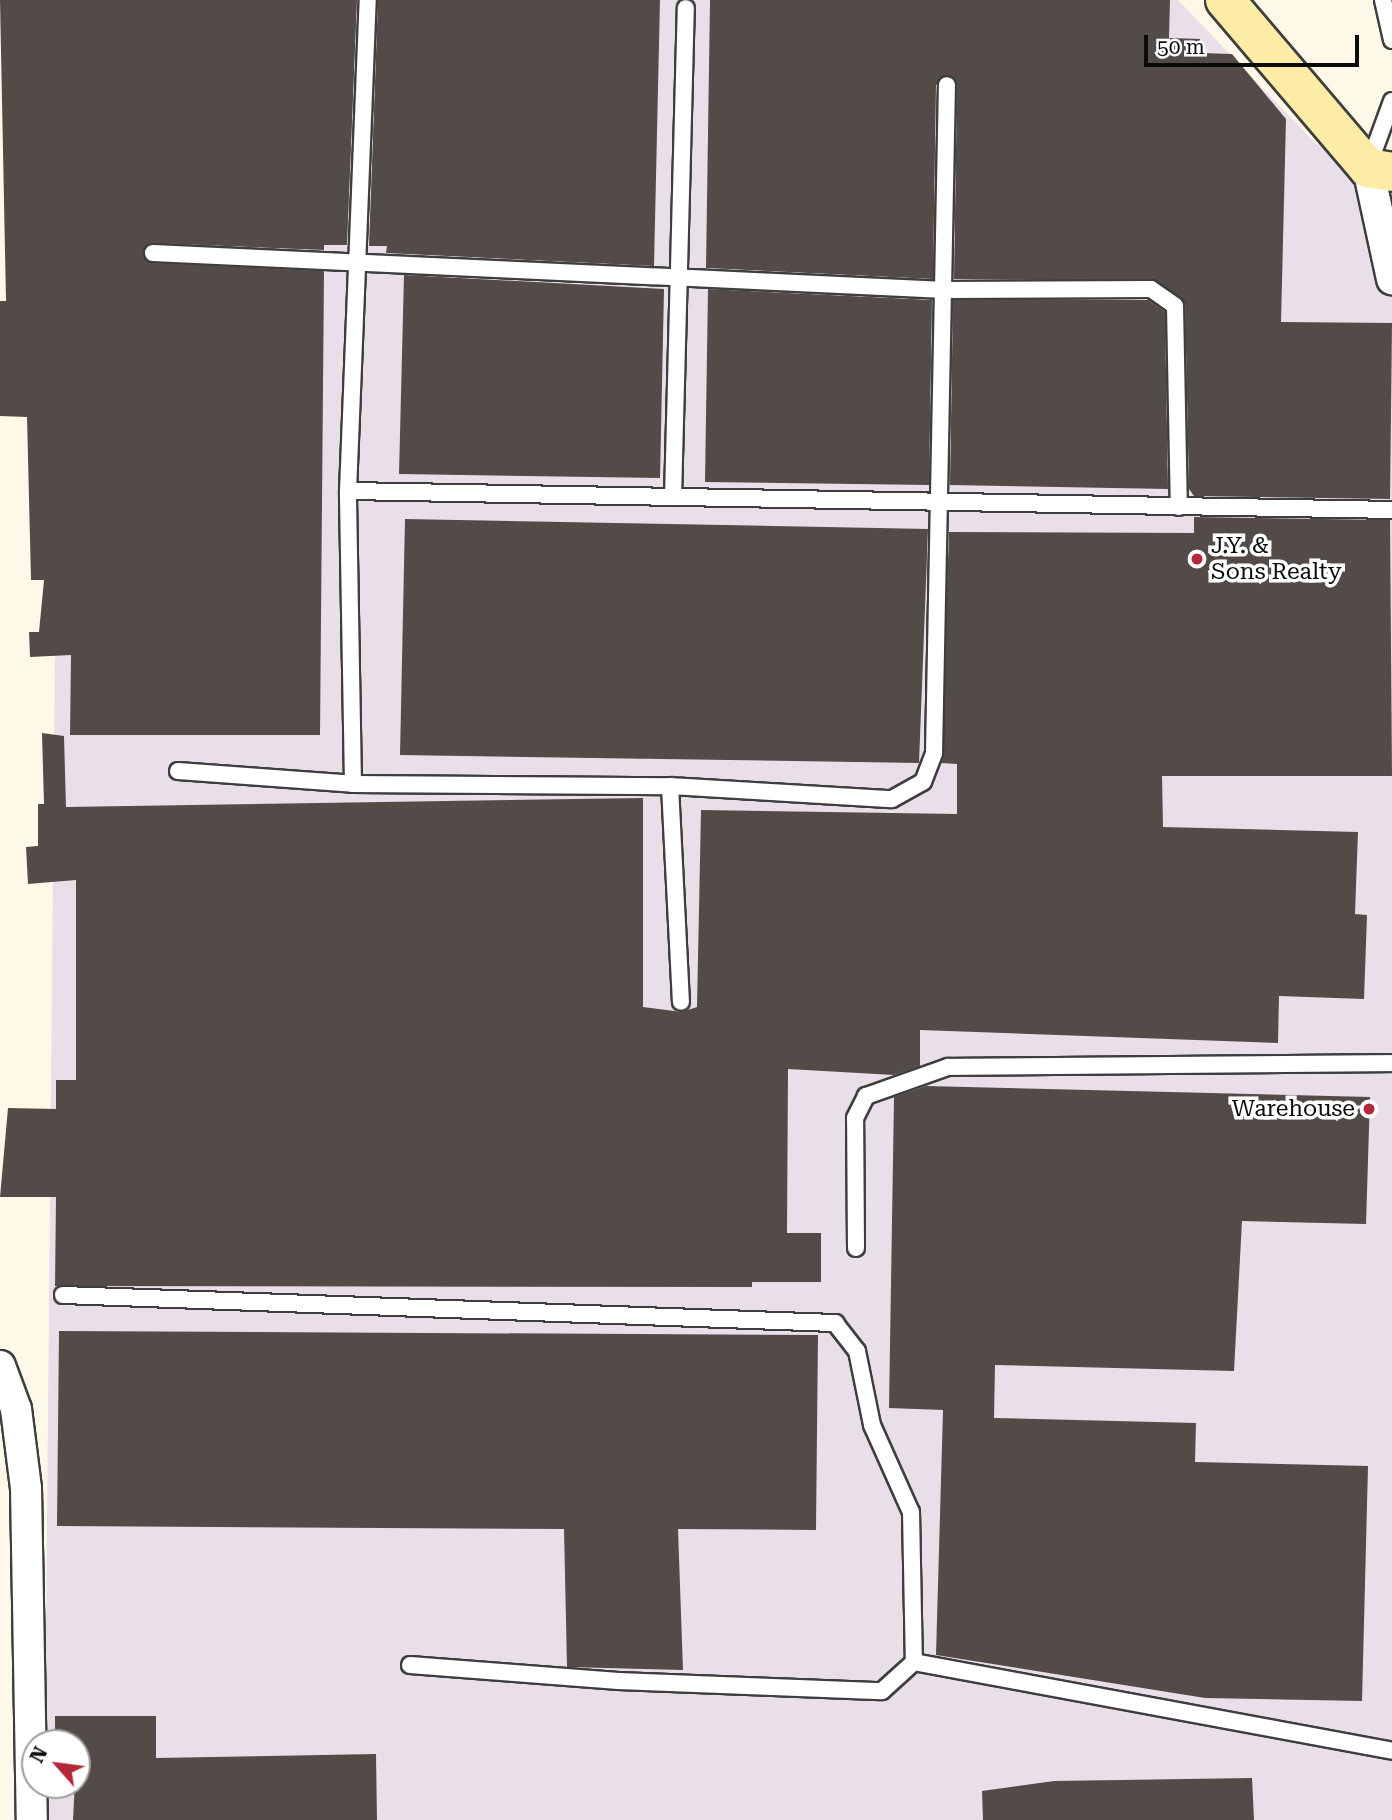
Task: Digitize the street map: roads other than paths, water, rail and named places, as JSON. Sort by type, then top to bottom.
[{"type":"street","points":[[1225,0],[1380,170],[1392,279]]},
{"type":"street","points":[[0,1366],[26,1488],[32,1820]]},
{"type":"lane","points":[[353,784],[348,491],[360,260],[368,0]]},
{"type":"lane","points":[[1383,0],[1392,40]]},
{"type":"lane","points":[[673,497],[686,8]]},
{"type":"lane","points":[[178,771],[353,784],[670,786],[892,799],[923,782],[933,753],[942,502],[947,85]]},
{"type":"lane","points":[[1380,170],[1392,101]]},
{"type":"lane","points":[[153,253],[360,260],[679,279],[945,290],[1166,293],[1175,306],[1179,507]]},
{"type":"lane","points":[[348,491],[1392,510]]},
{"type":"lane","points":[[670,786],[681,1002]]},
{"type":"lane","points":[[856,1248],[855,1118],[866,1096],[948,1067],[1392,1063]]},
{"type":"lane","points":[[63,1295],[835,1323],[857,1351],[872,1425],[911,1512],[914,1662],[882,1691],[618,1681],[410,1665]]},
{"type":"lane","points":[[914,1662],[1392,1751]]},
{"type":"place","name":"J.Y. & Sons Realty","points":[[1197,559]]},
{"type":"place","name":"Warehouse","points":[[1369,1109]]}]
